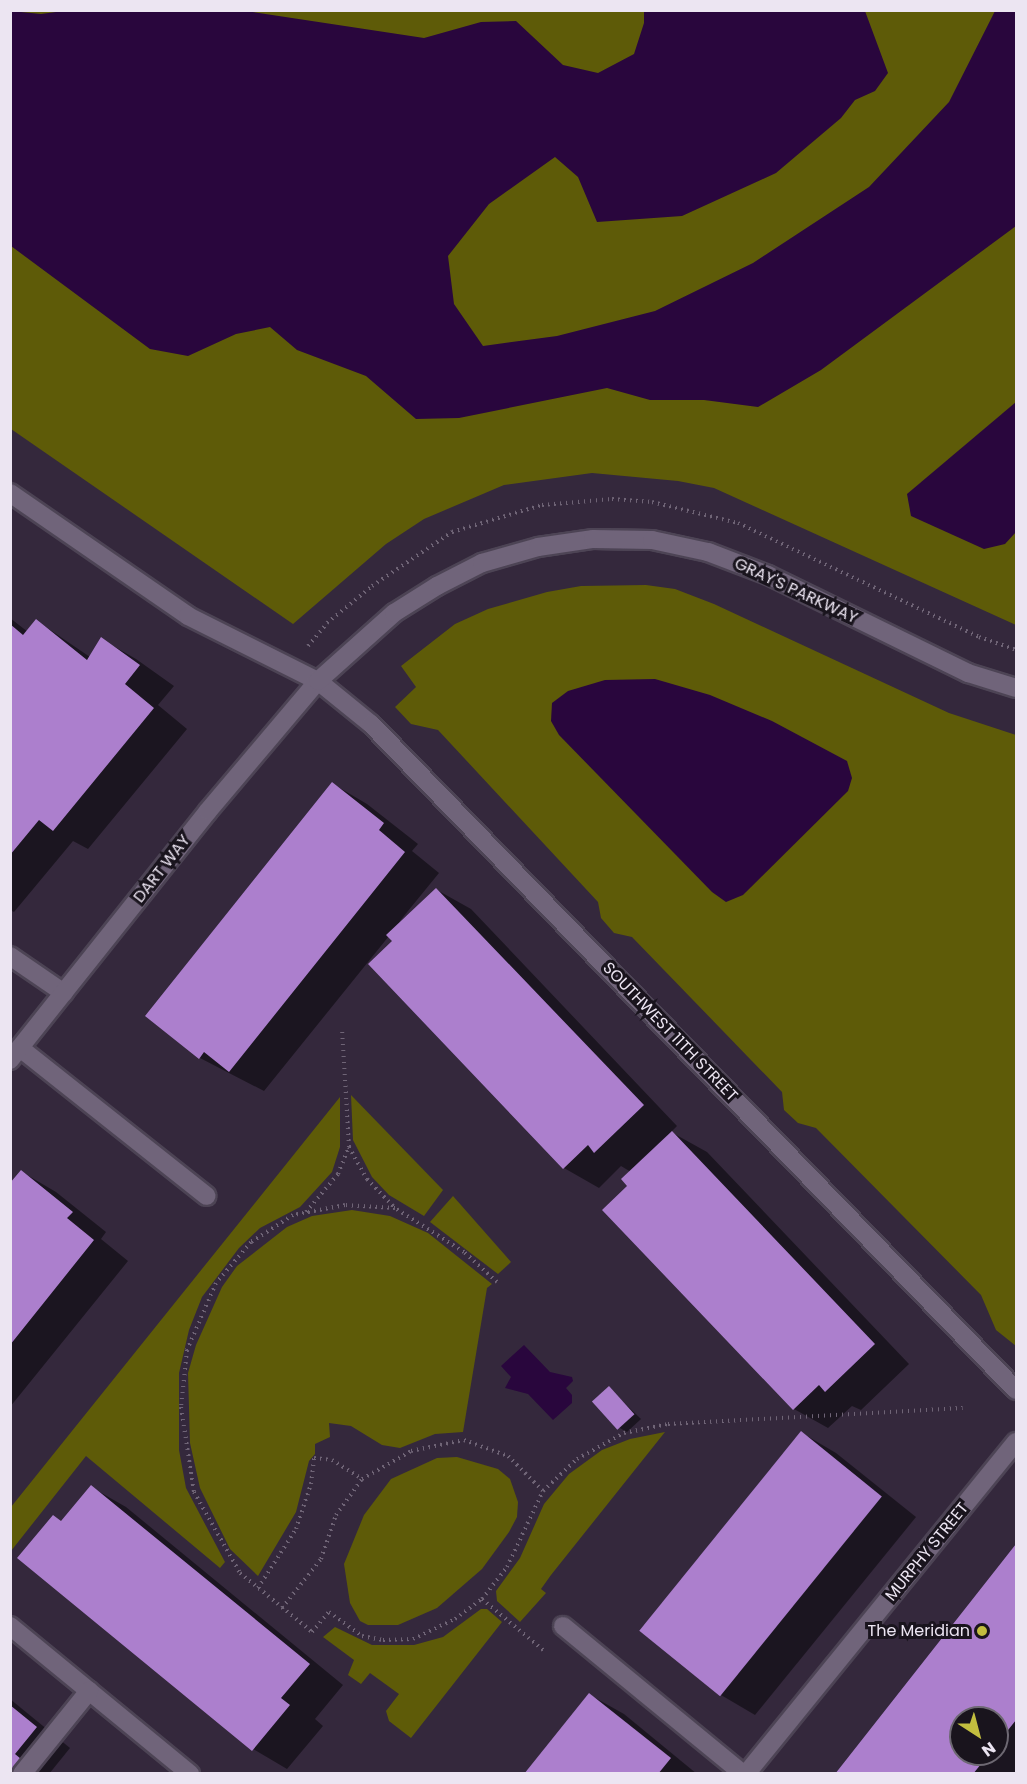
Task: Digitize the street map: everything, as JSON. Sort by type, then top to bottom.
[{"type":"street","name":"SOUTHWEST 11TH STREET","points":[[10,493],[188,616],[318,681],[371,724],[1017,1390]]},
{"type":"street","name":"GRAY'S PARKWAY","points":[[318,681],[386,620],[437,586],[482,563],[538,547],[593,539],[651,540],[708,552],[768,575],[968,673],[1017,688]]},
{"type":"street","name":"DART WAY","points":[[16,1054],[208,811],[318,681]]},
{"type":"street","points":[[10,956],[64,993]]},
{"type":"street","points":[[16,1054],[207,1196]]},
{"type":"street","name":"MURPHY STREET","points":[[745,1773],[1017,1442]]},
{"type":"street","points":[[10,1626],[190,1773]]},
{"type":"street","points":[[563,1626],[745,1773]]},
{"type":"street","points":[[22,1773],[89,1691]]},
{"type":"path","points":[[306,1212],[338,1174],[349,1147],[342,1029]]},
{"type":"path","points":[[349,1147],[367,1179],[395,1208],[464,1252],[497,1282]]},
{"type":"path","points":[[395,1208],[345,1204],[293,1215],[251,1242],[216,1283],[187,1350],[181,1407],[194,1492],[240,1573],[312,1632],[329,1612],[362,1636],[413,1639],[455,1619],[482,1599],[522,1540],[543,1491],[596,1446],[624,1433],[668,1424],[963,1408]]},
{"type":"path","points":[[282,1608],[321,1559],[336,1515],[363,1479],[411,1451],[464,1440],[508,1456],[543,1491]]},
{"type":"path","points":[[258,1588],[296,1528],[310,1484],[314,1458],[332,1460],[363,1479]]},
{"type":"path","points":[[482,1599],[543,1650]]},
{"type":"shaded area","points":[[71,10],[246,11],[424,38],[481,22],[516,21],[563,65],[598,73],[634,54],[644,23],[644,11],[865,11],[888,73],[875,91],[855,100],[841,118],[776,173],[682,216],[597,222],[578,177],[555,157],[489,204],[448,256],[454,304],[483,346],[557,336],[655,311],[753,263],[869,187],[949,102],[995,11],[1016,11],[1016,226],[821,370],[758,407],[704,400],[650,400],[607,388],[459,418],[416,419],[366,376],[297,350],[270,327],[236,334],[188,356],[150,349],[11,246],[11,11],[41,14]]},
{"type":"shaded area","points":[[11,11],[1016,11],[1016,625],[714,488],[678,481],[592,473],[504,485],[424,519],[386,544],[293,624],[11,429]]},
{"type":"shaded area","points":[[1016,402],[1016,532],[1005,544],[984,549],[911,516],[907,494]]},
{"type":"shaded area","points":[[646,585],[675,589],[714,604],[949,713],[1016,735],[1016,1346],[996,1330],[981,1295],[816,1128],[798,1123],[784,1110],[782,1092],[632,937],[614,933],[601,918],[598,902],[438,730],[411,724],[395,707],[416,687],[401,666],[455,624],[488,609],[547,592],[581,586]]},
{"type":"shaded area","points":[[655,679],[710,695],[772,721],[847,761],[852,778],[848,791],[743,895],[726,902],[712,892],[559,735],[551,721],[552,703],[568,691],[605,680]]},
{"type":"shaded area","points":[[351,1095],[443,1190],[424,1216],[389,1195],[372,1177],[353,1140]]},
{"type":"shaded area","points":[[340,1097],[340,1147],[332,1172],[300,1207],[260,1228],[239,1248],[202,1297],[189,1330],[179,1373],[179,1450],[186,1488],[225,1562],[220,1568],[86,1456],[11,1551],[11,1507]]},
{"type":"shaded area","points":[[453,1196],[511,1262],[498,1274],[430,1222]]},
{"type":"shaded area","points":[[352,1210],[390,1216],[428,1233],[492,1284],[487,1288],[463,1432],[435,1434],[400,1448],[382,1445],[351,1426],[329,1423],[330,1437],[315,1444],[315,1454],[309,1461],[296,1512],[258,1576],[230,1549],[200,1488],[190,1443],[188,1373],[196,1345],[222,1287],[237,1266],[287,1227],[312,1216]]},
{"type":"shaded area","points":[[524,1345],[550,1372],[572,1377],[573,1381],[566,1388],[572,1395],[572,1403],[553,1420],[528,1394],[505,1388],[511,1377],[501,1366]]},
{"type":"shaded area","points":[[665,1432],[551,1575],[541,1589],[546,1593],[520,1622],[497,1601],[496,1591],[520,1558],[544,1504],[569,1474],[602,1450],[630,1439]]},
{"type":"shaded area","points":[[457,1457],[498,1469],[510,1479],[518,1502],[517,1517],[509,1532],[482,1569],[437,1608],[398,1625],[368,1625],[360,1621],[350,1603],[344,1564],[364,1515],[391,1479],[437,1458]]},
{"type":"shaded area","points":[[481,1609],[487,1609],[502,1622],[411,1738],[389,1721],[386,1711],[399,1694],[370,1673],[361,1684],[348,1675],[354,1660],[323,1637],[335,1627],[372,1645],[414,1645],[443,1637]]},
{"type":"building","points":[[36,619],[87,660],[101,637],[140,665],[125,684],[154,708],[53,831],[39,820],[10,855],[10,624],[23,635]]},
{"type":"building","points":[[332,782],[384,823],[379,830],[405,852],[229,1072],[204,1052],[199,1059],[145,1016]]},
{"type":"building","points":[[436,888],[644,1105],[594,1153],[588,1145],[563,1169],[368,964],[392,941],[386,935]]},
{"type":"building","points":[[672,1131],[875,1344],[825,1392],[819,1385],[793,1410],[602,1210],[627,1186],[621,1179]]},
{"type":"building","points":[[21,1170],[73,1212],[67,1218],[94,1240],[10,1345],[10,1183]]},
{"type":"building","points":[[609,1386],[634,1414],[617,1430],[592,1401]]},
{"type":"building","points":[[801,1431],[882,1496],[720,1696],[639,1631]]},
{"type":"building","points":[[91,1485],[310,1664],[281,1698],[290,1705],[252,1751],[17,1558],[53,1515],[61,1521]]},
{"type":"building","name":"The Meridian","points":[[1016,1544],[1016,1720],[1009,1729],[1009,1706],[949,1706],[949,1766],[979,1766],[973,1774],[835,1774]]},
{"type":"building","points":[[589,1693],[671,1758],[658,1774],[524,1774]]},
{"type":"building","points":[[10,1705],[37,1727],[15,1754],[21,1759],[10,1772]]},
{"type":"place","name":"The Meridian","points":[[982,1631]]}]
